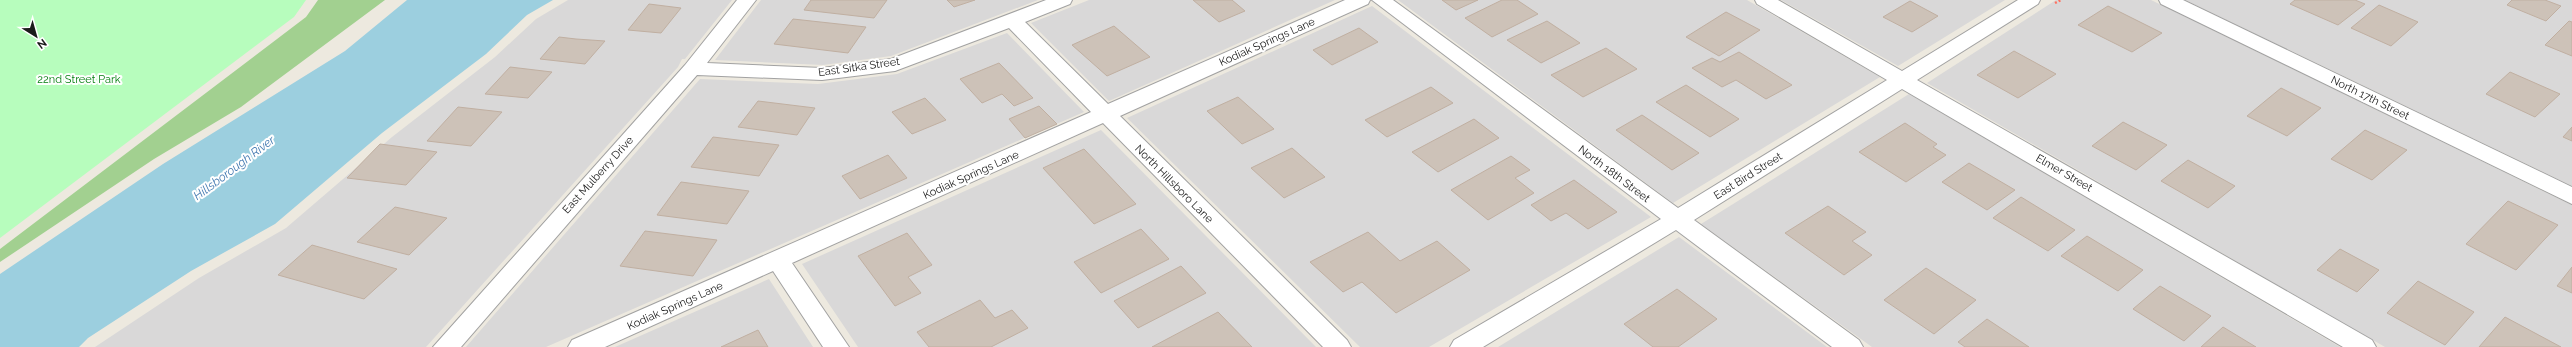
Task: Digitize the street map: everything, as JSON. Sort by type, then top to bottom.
[{"type":"street","name":"East Mulberry Drive","points":[[446,347],[692,69],[747,0]]},
{"type":"street","name":"East Sitka Street","points":[[692,69],[822,74],[895,65],[1063,0]]},
{"type":"street","name":"Kodiak Springs Lane","points":[[581,347],[1361,0]]},
{"type":"street","name":"North 18th Street","points":[[1381,0],[1676,220],[1850,347]]},
{"type":"street","name":"Elmer Street","points":[[1764,0],[2363,347]]},
{"type":"street","name":"East Bird Street","points":[[1463,347],[1676,220],[2031,0]]},
{"type":"street","name":"North 17th Street","points":[[2168,0],[2572,196]]},
{"type":"street","name":"North Hillsboro Lane","points":[[1012,20],[1105,115],[1338,347]]},
{"type":"street","points":[[778,260],[836,347]]},
{"type":"shaded area","points":[[568,0],[732,0],[685,59],[682,59],[678,67],[426,347],[95,347],[199,278],[286,228],[392,137],[495,57],[536,19]]},
{"type":"shaded area","points":[[761,0],[1038,0],[891,56],[823,65],[715,60]]},
{"type":"shaded area","points":[[1089,0],[1335,0],[1109,101],[1031,23]]},
{"type":"shaded area","points":[[1398,0],[1747,0],[1880,77],[1673,203]]},
{"type":"shaded area","points":[[1781,0],[2005,0],[1898,66]]},
{"type":"shaded area","points":[[2056,0],[2151,0],[2572,205],[2572,347],[2385,347],[1927,83]]},
{"type":"shaded area","points":[[2185,0],[2572,0],[2572,186]]},
{"type":"shaded area","points":[[1372,6],[1651,217],[1429,347],[1360,347],[1127,118]]},
{"type":"shaded area","points":[[1007,33],[1084,112],[546,347],[466,347],[700,79],[818,84],[897,74]]},
{"type":"shaded area","points":[[1909,94],[2340,347],[1872,347],[1701,224]]},
{"type":"shaded area","points":[[1101,130],[1316,347],[858,347],[802,264]]},
{"type":"shaded area","points":[[1679,237],[1827,347],[1498,347]]},
{"type":"shaded area","points":[[769,279],[813,347],[615,347]]},
{"type":"green space","name":"22nd Street Park","points":[[0,0],[306,0],[294,17],[0,238]]},
{"type":"green space","points":[[318,0],[385,0],[241,107],[154,159],[0,262],[0,249],[306,17]]},
{"type":"water","name":"Hillsborough River","points":[[407,0],[553,0],[527,15],[486,54],[382,133],[275,224],[191,271],[88,338],[79,347],[0,347],[0,274],[163,164],[345,51]]},
{"type":"building","points":[[811,0],[887,0],[874,18],[804,10]]},
{"type":"building","points":[[947,0],[975,0],[954,7]]},
{"type":"building","points":[[1193,0],[1232,0],[1245,11],[1219,22]]},
{"type":"building","points":[[1442,0],[1478,0],[1456,10]]},
{"type":"building","points":[[1502,0],[1517,0],[1538,14],[1492,37],[1465,18]]},
{"type":"building","points":[[2295,0],[2355,0],[2365,4],[2338,25],[2290,4]]},
{"type":"building","points":[[2512,0],[2545,0],[2561,6],[2546,21],[2507,5]]},
{"type":"building","points":[[1910,1],[1938,16],[1912,32],[1883,17]]},
{"type":"building","points":[[649,4],[681,8],[661,33],[628,30]]},
{"type":"building","points":[[2379,5],[2418,22],[2391,46],[2351,28]]},
{"type":"building","points":[[2108,6],[2162,33],[2132,52],[2078,25]]},
{"type":"building","points":[[1726,12],[1760,30],[1719,56],[1686,37]]},
{"type":"building","points":[[793,19],[866,27],[848,53],[774,44]]},
{"type":"building","points":[[1547,21],[1580,43],[1541,63],[1507,40]]},
{"type":"building","points":[[2569,21],[2572,22],[2572,56],[2545,45]]},
{"type":"building","points":[[1114,26],[1150,57],[1107,76],[1072,45]]},
{"type":"building","points":[[1359,28],[1378,42],[1332,65],[1313,50]]},
{"type":"building","points":[[559,37],[605,41],[585,64],[540,59]]},
{"type":"building","points":[[1606,48],[1637,69],[1583,97],[1551,75]]},
{"type":"building","points":[[2014,51],[2056,74],[2018,98],[1977,75]]},
{"type":"building","points":[[1739,52],[1792,85],[1766,99],[1736,80],[1722,87],[1692,68],[1712,58],[1720,62]]},
{"type":"building","points":[[999,63],[1033,98],[1014,106],[1002,94],[982,103],[960,79]]},
{"type":"building","points":[[510,67],[552,72],[528,98],[485,94]]},
{"type":"building","points":[[2510,72],[2560,94],[2535,117],[2486,94]]},
{"type":"building","points":[[1686,85],[1739,119],[1710,137],[1656,102]]},
{"type":"building","points":[[1431,87],[1453,103],[1387,137],[1365,120]]},
{"type":"building","points":[[2281,88],[2321,108],[2287,136],[2247,116]]},
{"type":"building","points":[[1238,97],[1274,129],[1242,144],[1207,111]]},
{"type":"building","points":[[925,98],[946,120],[912,134],[892,112]]},
{"type":"building","points":[[758,101],[815,108],[797,135],[738,127]]},
{"type":"building","points":[[1039,106],[1057,124],[1025,138],[1009,119]]},
{"type":"building","points":[[458,107],[502,112],[471,146],[427,141]]},
{"type":"building","points":[[1642,115],[1699,153],[1672,170],[1616,130]]},
{"type":"building","points":[[1474,119],[1499,138],[1438,172],[1412,152]]},
{"type":"building","points":[[2123,122],[2167,145],[2136,170],[2092,146]]},
{"type":"building","points":[[1905,123],[1937,144],[1933,147],[1946,155],[1906,182],[1859,152]]},
{"type":"building","points":[[2572,127],[2572,141],[2563,137]]},
{"type":"building","points":[[2365,130],[2407,150],[2372,180],[2331,159]]},
{"type":"building","points":[[713,137],[779,145],[759,176],[691,167]]},
{"type":"building","points":[[380,144],[437,152],[406,185],[347,178]]},
{"type":"building","points":[[1292,148],[1325,177],[1284,198],[1251,168]]},
{"type":"building","points":[[1084,149],[1136,204],[1094,224],[1043,168]]},
{"type":"building","points":[[888,155],[907,178],[860,199],[842,176]]},
{"type":"building","points":[[1511,156],[1530,170],[1515,178],[1534,193],[1488,220],[1451,190]]},
{"type":"building","points":[[2188,160],[2235,186],[2208,208],[2161,181]]},
{"type":"building","points":[[1969,163],[2015,190],[1987,210],[1942,182]]},
{"type":"building","points":[[1574,180],[1617,212],[1588,229],[1566,213],[1551,221],[1531,205]]},
{"type":"building","points":[[681,182],[749,191],[727,224],[657,215]]},
{"type":"building","points":[[2021,197],[2075,230],[2048,251],[1993,218]]},
{"type":"building","points":[[2508,201],[2558,225],[2516,270],[2466,244]]},
{"type":"building","points":[[1828,206],[1866,232],[1852,241],[1872,255],[1844,275],[1785,233]]},
{"type":"building","points":[[395,207],[447,218],[409,255],[357,242]]},
{"type":"building","points":[[1141,229],[1169,259],[1101,293],[1074,262]]},
{"type":"building","points":[[645,231],[717,240],[693,276],[620,266]]},
{"type":"building","points":[[1368,232],[1400,261],[1437,241],[1470,270],[1396,313],[1362,282],[1343,292],[1310,262]]},
{"type":"building","points":[[907,233],[932,265],[908,277],[921,293],[895,306],[858,256]]},
{"type":"building","points":[[2087,236],[2143,270],[2118,291],[2061,256]]},
{"type":"building","points":[[312,245],[397,269],[364,299],[278,275]]},
{"type":"building","points":[[2340,249],[2379,270],[2357,292],[2317,270]]},
{"type":"building","points":[[1181,266],[1206,293],[1138,328],[1114,301]]},
{"type":"building","points":[[2572,267],[2572,293],[2557,286]]},
{"type":"building","points":[[1926,268],[1976,300],[1934,334],[1884,300]]},
{"type":"building","points":[[2418,281],[2474,312],[2445,345],[2387,313]]},
{"type":"building","points":[[2160,286],[2211,316],[2184,341],[2133,309]]},
{"type":"building","points":[[1677,289],[1717,319],[1678,347],[1653,347],[1624,324]]},
{"type":"building","points":[[980,300],[995,318],[1012,310],[1028,328],[991,347],[929,347],[917,332]]},
{"type":"building","points":[[1218,312],[1252,347],[1152,347]]},
{"type":"building","points":[[2505,317],[2561,347],[2479,347]]},
{"type":"building","points":[[1987,319],[2029,347],[1965,347],[1958,342]]},
{"type":"building","points":[[2223,327],[2256,347],[2201,347]]},
{"type":"building","points":[[758,330],[768,347],[721,347]]}]
